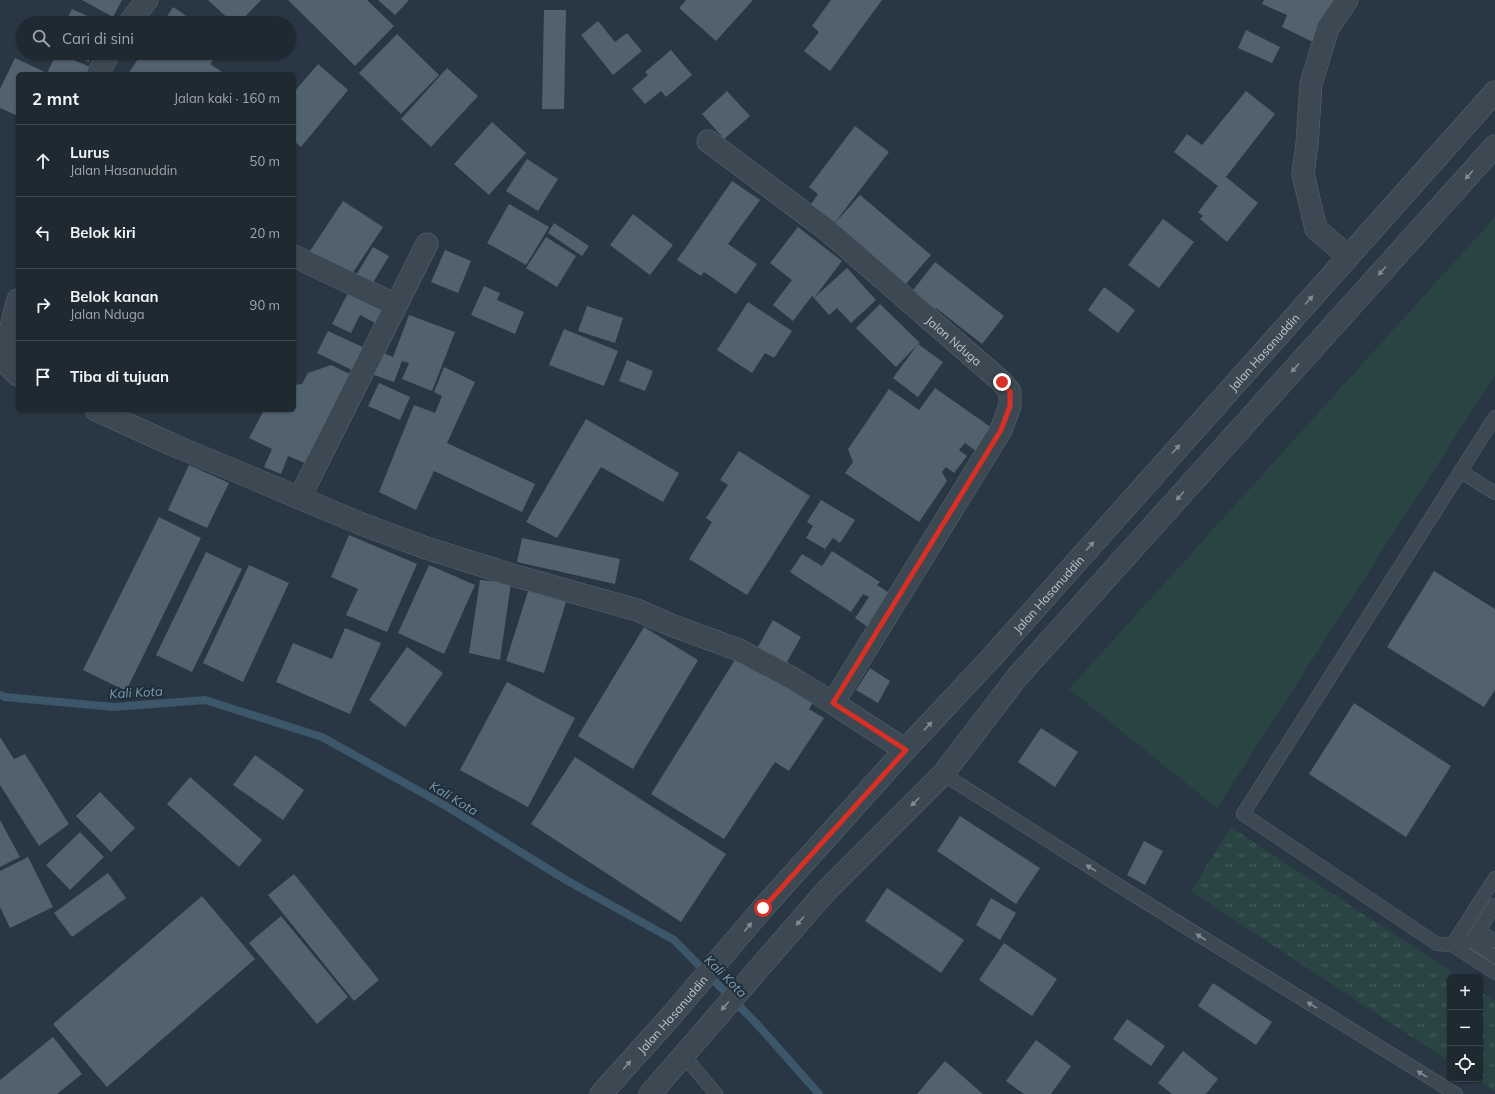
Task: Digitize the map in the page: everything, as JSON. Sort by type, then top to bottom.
[{"type":"street","points":[[135,16],[146,0]]},
{"type":"street","points":[[1346,0],[1328,28],[1311,84],[1307,144],[1303,174],[1316,229],[1348,256]]},
{"type":"street","points":[[99,72],[105,60]]},
{"type":"street","name":"Jalan Hasanuddin","points":[[601,1094],[672,1015],[763,908],[997,651],[1495,92]]},
{"type":"street","name":"Jalan Nduga","points":[[708,141],[827,230],[1002,382],[1010,392],[1010,406],[1001,430],[833,703]]},
{"type":"street","points":[[650,1094],[826,891],[943,774],[1018,676],[1495,146]]},
{"type":"street","points":[[300,497],[427,244]]},
{"type":"street","points":[[296,257],[396,305]]},
{"type":"street","points":[[16,306],[12,318],[8,345],[8,365],[16,373]]},
{"type":"street","points":[[100,412],[180,448],[359,523],[426,548],[512,575],[637,610],[672,625],[740,650],[833,703],[906,750]]},
{"type":"lane","points":[[1495,417],[1243,814],[1437,944],[1452,945],[1475,936],[1495,941]]},
{"type":"lane","points":[[1460,471],[1495,493]]},
{"type":"lane","points":[[943,774],[1129,892],[1456,1094]]},
{"type":"lane","points":[[1452,945],[1495,878]]},
{"type":"lane","points":[[1475,936],[1495,905]]},
{"type":"lane","points":[[1475,936],[1495,957]]},
{"type":"lane","points":[[1452,945],[1495,973]]},
{"type":"lane","points":[[684,1056],[716,1094]]},
{"type":"green space","points":[[1495,217],[1495,375],[1217,808],[1069,689]]},
{"type":"green space","points":[[1231,827],[1454,974],[1447,974],[1447,1060],[1191,891]]},
{"type":"green space","points":[[1483,993],[1495,1001],[1495,1091],[1481,1082],[1483,1082]]},
{"type":"building","points":[[82,0],[122,0],[114,16]]},
{"type":"building","points":[[208,0],[261,0],[246,16],[225,16]]},
{"type":"building","points":[[288,0],[367,0],[394,26],[355,66]]},
{"type":"building","points":[[378,0],[409,0],[395,15]]},
{"type":"building","points":[[686,0],[753,0],[716,41],[679,8]]},
{"type":"building","points":[[831,0],[882,0],[830,71],[804,51],[819,32],[812,26]]},
{"type":"building","points":[[1264,0],[1337,0],[1315,43],[1282,27],[1287,15],[1262,4]]},
{"type":"building","points":[[173,7],[186,16],[167,16]]},
{"type":"building","points":[[72,9],[88,16],[68,16]]},
{"type":"building","points":[[544,10],[566,10],[564,109],[542,109]]},
{"type":"building","points":[[598,21],[615,42],[627,33],[642,51],[613,75],[581,35]]},
{"type":"building","points":[[1246,30],[1280,47],[1272,63],[1238,48]]},
{"type":"building","points":[[397,34],[439,75],[401,114],[359,73]]},
{"type":"building","points":[[671,50],[692,75],[666,97],[661,91],[645,104],[632,89],[648,75],[645,72]]},
{"type":"building","points":[[15,58],[16,60],[19,60],[45,72],[16,72],[16,115],[0,108],[0,89]]},
{"type":"building","points":[[54,60],[74,60],[95,69],[93,72],[48,72]]},
{"type":"building","points":[[137,60],[213,60],[210,64],[222,72],[129,72]]},
{"type":"building","points":[[318,64],[348,90],[301,147],[296,143],[296,90]]},
{"type":"building","points":[[447,68],[478,96],[431,147],[401,119]]},
{"type":"building","points":[[727,91],[750,116],[724,139],[702,114]]},
{"type":"building","points":[[1246,91],[1275,114],[1226,177],[1258,203],[1227,242],[1200,219],[1203,216],[1198,212],[1218,186],[1174,152],[1187,134],[1202,145]]},
{"type":"building","points":[[492,122],[526,153],[489,195],[454,164]]},
{"type":"building","points":[[855,126],[889,152],[833,225],[809,207],[818,194],[809,187]]},
{"type":"building","points":[[527,159],[558,179],[538,211],[506,191]]},
{"type":"building","points":[[732,181],[760,200],[728,244],[757,264],[736,294],[704,272],[701,276],[677,260]]},
{"type":"building","points":[[860,195],[931,255],[905,285],[834,224]]},
{"type":"building","points":[[343,201],[383,227],[348,280],[308,254]]},
{"type":"building","points":[[509,204],[549,227],[526,265],[487,243]]},
{"type":"building","points":[[633,214],[673,245],[650,275],[610,245]]},
{"type":"building","points":[[1163,219],[1194,242],[1159,288],[1128,265]]},
{"type":"building","points":[[554,223],[589,246],[582,256],[548,233]]},
{"type":"building","points":[[798,227],[842,261],[814,298],[812,296],[793,321],[773,305],[792,280],[770,263]]},
{"type":"building","points":[[546,237],[576,256],[557,287],[526,268]]},
{"type":"building","points":[[373,247],[389,256],[371,286],[355,277]]},
{"type":"building","points":[[445,250],[471,261],[458,293],[431,282]]},
{"type":"building","points":[[935,262],[1004,316],[982,344],[936,308],[932,312],[910,294]]},
{"type":"building","points":[[847,268],[876,300],[851,323],[837,308],[829,315],[814,298]]},
{"type":"building","points":[[484,286],[500,293],[497,300],[524,312],[515,334],[471,315]]},
{"type":"building","points":[[351,287],[389,306],[379,325],[360,315],[351,333],[332,324]]},
{"type":"building","points":[[1104,287],[1135,310],[1118,333],[1088,310]]},
{"type":"building","points":[[748,302],[792,331],[774,358],[765,353],[752,373],[717,350]]},
{"type":"building","points":[[880,304],[920,343],[896,367],[856,328]]},
{"type":"building","points":[[587,306],[623,318],[615,343],[578,331]]},
{"type":"building","points":[[409,315],[455,332],[432,391],[402,379],[409,363],[402,361],[394,382],[374,375],[383,353],[393,357]]},
{"type":"building","points":[[564,329],[618,351],[604,386],[549,365]]},
{"type":"building","points":[[328,331],[367,349],[356,372],[317,353]]},
{"type":"building","points":[[918,344],[943,362],[918,397],[893,378]]},
{"type":"building","points":[[627,360],[653,371],[645,391],[619,381]]},
{"type":"building","points":[[331,365],[350,374],[305,463],[288,456],[281,474],[264,467],[272,449],[249,438],[263,412],[296,412],[296,385],[302,384],[308,373]]},
{"type":"building","points":[[444,367],[475,382],[447,443],[535,484],[522,512],[434,471],[416,510],[379,492],[414,405],[435,413],[442,396],[434,392]]},
{"type":"building","points":[[379,383],[410,397],[400,420],[368,406]]},
{"type":"building","points":[[935,388],[992,428],[976,451],[965,443],[959,450],[967,456],[954,473],[946,467],[942,472],[947,481],[919,522],[845,473],[853,462],[848,449],[889,389],[919,410]]},
{"type":"building","points":[[586,419],[679,473],[663,502],[601,467],[557,538],[526,522]]},
{"type":"building","points":[[739,451],[810,496],[747,595],[689,559],[712,522],[706,518],[728,485],[720,480]]},
{"type":"building","points":[[189,465],[229,483],[207,528],[168,510]]},
{"type":"building","points":[[821,500],[855,520],[840,543],[833,538],[825,549],[806,538],[813,526],[807,522]]},
{"type":"building","points":[[159,517],[201,538],[126,691],[83,670]]},
{"type":"building","points":[[349,535],[417,564],[387,632],[346,615],[358,589],[331,577]]},
{"type":"building","points":[[522,538],[620,559],[615,584],[517,562]]},
{"type":"building","points":[[832,551],[880,582],[877,585],[891,594],[869,628],[855,618],[869,597],[863,594],[851,612],[790,572],[802,554],[822,566]]},
{"type":"building","points":[[206,552],[242,569],[192,672],[156,655]]},
{"type":"building","points":[[249,565],[289,583],[243,682],[203,663]]},
{"type":"building","points":[[429,565],[475,585],[444,654],[398,633]]},
{"type":"building","points":[[1434,571],[1495,609],[1495,690],[1484,707],[1387,647]]},
{"type":"building","points":[[480,580],[511,583],[500,660],[469,653]]},
{"type":"building","points":[[528,591],[566,602],[544,673],[506,661]]},
{"type":"building","points":[[773,620],[801,637],[783,669],[755,652]]},
{"type":"building","points":[[644,627],[698,660],[633,769],[578,736]]},
{"type":"building","points":[[345,628],[381,643],[350,714],[276,682],[293,643],[332,659]]},
{"type":"building","points":[[407,647],[443,673],[405,727],[369,700]]},
{"type":"building","points":[[738,655],[814,701],[809,709],[824,718],[789,771],[775,762],[724,839],[651,794]]},
{"type":"building","points":[[870,668],[890,681],[878,703],[856,690]]},
{"type":"building","points":[[507,682],[575,718],[528,807],[460,770]]},
{"type":"building","points":[[1354,703],[1451,766],[1406,837],[1309,774]]},
{"type":"building","points":[[1041,728],[1078,752],[1055,787],[1018,762]]},
{"type":"building","points":[[0,737],[14,759],[25,754],[69,824],[39,846],[0,785]]},
{"type":"building","points":[[255,755],[304,790],[283,820],[233,785]]},
{"type":"building","points":[[575,757],[726,854],[681,922],[531,824]]},
{"type":"building","points":[[190,777],[262,840],[239,867],[167,804]]},
{"type":"building","points":[[100,792],[135,828],[111,852],[76,816]]},
{"type":"building","points":[[960,816],[1040,868],[1016,904],[937,851]]},
{"type":"building","points":[[0,820],[20,857],[0,867]]},
{"type":"building","points":[[80,832],[104,857],[70,890],[46,865]]},
{"type":"building","points":[[1144,841],[1163,851],[1145,885],[1127,875]]},
{"type":"building","points":[[28,857],[53,907],[10,928],[0,907],[0,871]]},
{"type":"building","points":[[108,873],[126,898],[72,937],[54,913]]},
{"type":"building","points":[[294,874],[379,980],[354,1001],[268,895]]},
{"type":"building","points":[[887,888],[964,940],[941,973],[865,921]]},
{"type":"building","points":[[202,896],[255,959],[107,1087],[53,1024]]},
{"type":"building","points":[[991,898],[1016,913],[1000,940],[976,925]]},
{"type":"building","points":[[281,916],[348,997],[317,1024],[249,943]]},
{"type":"building","points":[[1004,943],[1057,979],[1032,1016],[979,980]]},
{"type":"building","points":[[1213,983],[1272,1022],[1256,1045],[1198,1006]]},
{"type":"building","points":[[1127,1019],[1165,1046],[1151,1066],[1113,1039]]},
{"type":"building","points":[[53,1037],[82,1074],[57,1094],[0,1094],[0,1080]]},
{"type":"building","points":[[1036,1040],[1071,1066],[1051,1094],[1024,1094],[1006,1081]]},
{"type":"building","points":[[1183,1051],[1218,1079],[1206,1094],[1172,1094],[1158,1083]]},
{"type":"building","points":[[945,1061],[983,1094],[917,1094]]},
{"type":"waterway","name":"Kali Kota","points":[[0,695],[5,697],[114,707],[205,700],[322,737],[446,806],[566,880],[674,940],[756,1023],[819,1094]]},
{"type":"route","points":[[763,908],[906,750],[833,703],[1001,430],[1010,406],[1010,392],[1002,382]]}]
